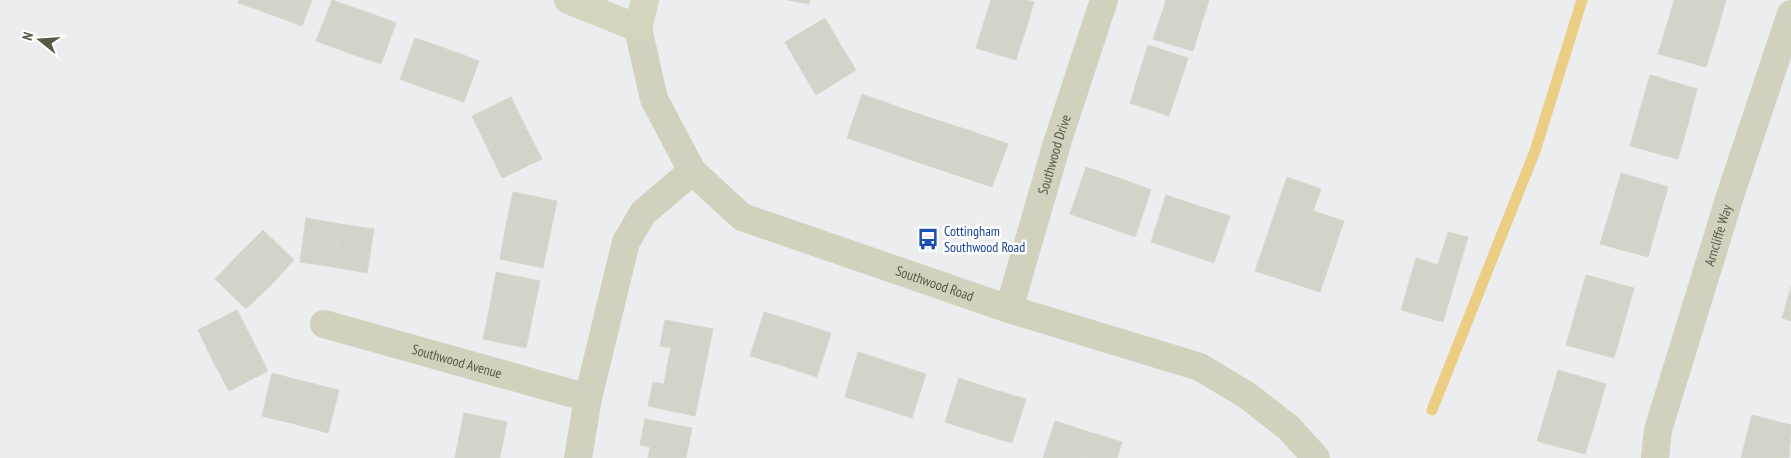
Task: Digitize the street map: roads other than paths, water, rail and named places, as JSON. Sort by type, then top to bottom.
[{"type":"main road","points":[[568,0],[638,28],[645,0]]},
{"type":"street","name":"Southwood Drive","points":[[1009,309],[1058,140],[1104,0]]},
{"type":"street","name":"Arncliffe Way","points":[[1655,458],[1658,430],[1791,14]]},
{"type":"street","name":"Southwood Road","points":[[638,28],[654,99],[692,171],[742,217],[1009,309],[1200,368],[1248,396],[1290,428],[1316,458]]},
{"type":"street","points":[[578,458],[588,398],[626,242],[643,214],[692,171]]},
{"type":"street","name":"Southwood Avenue","points":[[324,324],[588,398]]},
{"type":"waterway","points":[[1432,410],[1535,151],[1582,0]]},
{"type":"place","name":"Cottingham Southwood Road","points":[[928,239]]}]
